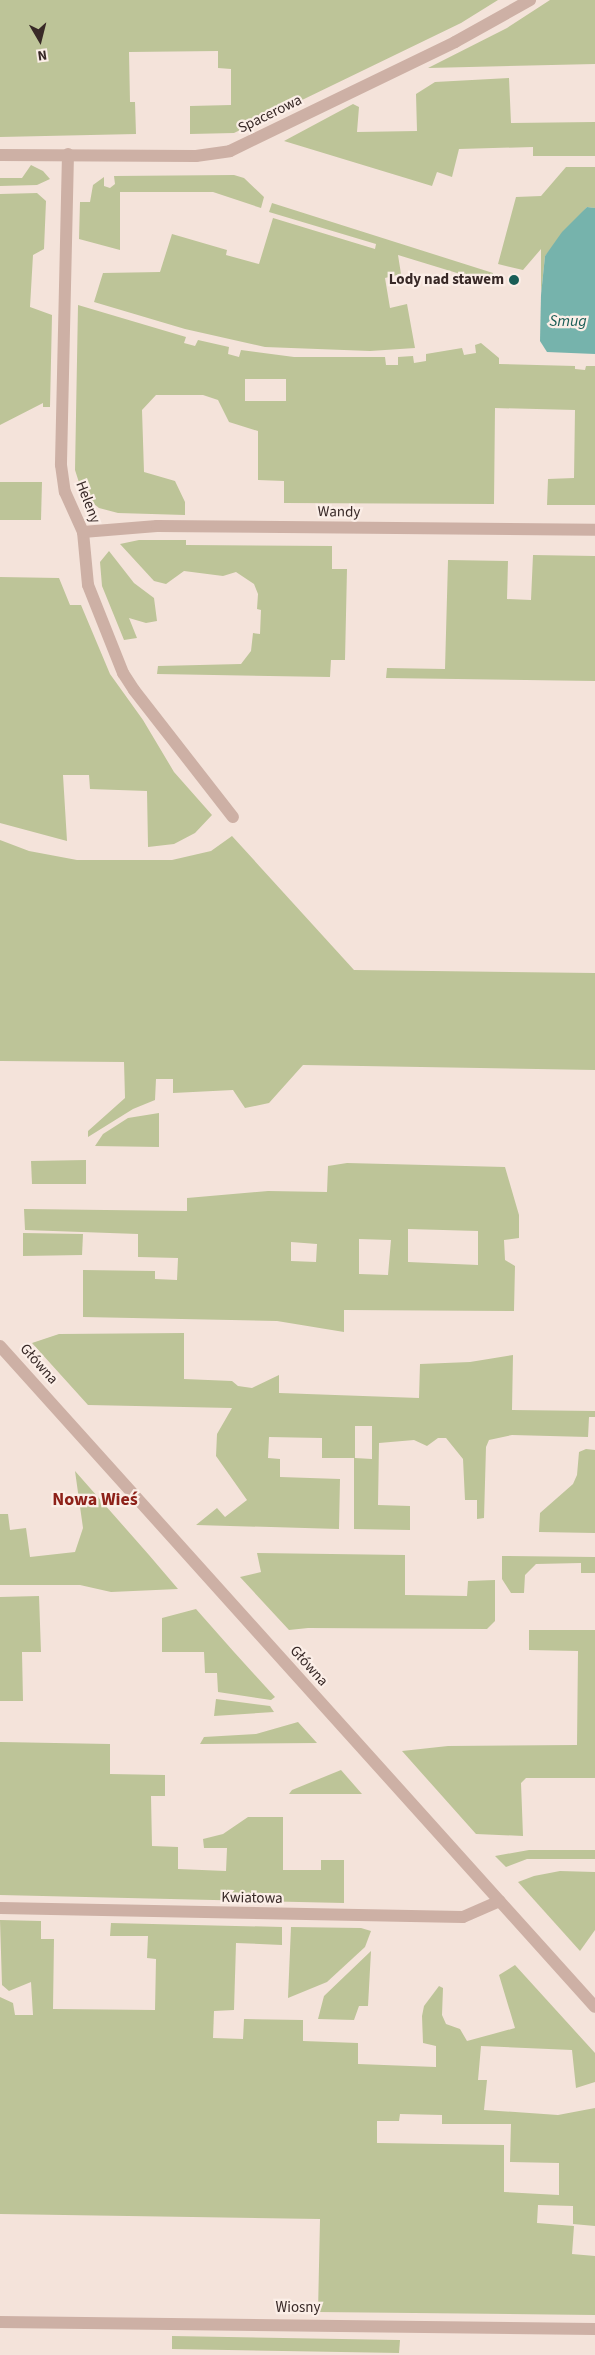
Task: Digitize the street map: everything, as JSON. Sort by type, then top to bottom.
[{"type":"street","name":"Spacerowa","points":[[0,155],[196,156],[230,151],[455,42],[530,0]]},
{"type":"street","name":"Heleny","points":[[68,154],[61,465],[65,492],[83,532],[90,593],[123,673],[153,717],[233,817]]},
{"type":"street","name":"Wandy","points":[[83,532],[158,526],[595,530]]},
{"type":"street","name":"Główna","points":[[0,1346],[595,2007]]},
{"type":"street","name":"Kwiatowa","points":[[0,1908],[463,1917],[500,1901]]},
{"type":"street","name":"Wiosny","points":[[0,2322],[595,2329]]},
{"type":"green space","points":[[0,0],[498,0],[461,23],[234,133],[190,134],[190,106],[231,105],[231,69],[218,68],[218,51],[129,52],[130,102],[135,102],[136,134],[0,137]]},
{"type":"green space","points":[[550,0],[595,0],[595,64],[428,68],[507,28]]},
{"type":"green space","points":[[509,78],[511,123],[595,122],[595,156],[533,156],[533,147],[459,149],[452,177],[437,172],[432,186],[284,141],[353,104],[359,107],[357,132],[417,131],[416,94],[435,82]]},
{"type":"green space","points":[[31,165],[43,171],[50,179],[37,185],[0,186],[0,178],[22,178]]},
{"type":"green space","points":[[566,167],[595,167],[595,208],[587,207],[545,256],[541,295],[541,249],[523,270],[498,264],[516,197],[541,196]]},
{"type":"green space","points":[[234,175],[244,178],[264,197],[261,208],[213,192],[120,192],[120,250],[79,239],[80,202],[90,202],[93,185],[104,177],[104,186],[110,188],[115,184],[114,176]]},
{"type":"green space","points":[[37,193],[46,201],[44,249],[33,255],[30,307],[52,315],[50,407],[43,407],[43,403],[0,425],[0,194]]},
{"type":"green space","points":[[272,203],[493,273],[493,284],[398,255],[401,274],[385,278],[390,308],[407,304],[415,348],[370,351],[265,347],[185,329],[94,302],[103,273],[160,272],[172,234],[227,250],[226,255],[259,264],[273,218],[375,249],[376,244],[269,212]]},
{"type":"green space","points":[[78,305],[186,337],[184,343],[195,346],[198,340],[229,347],[228,354],[239,357],[241,350],[294,357],[385,357],[386,365],[398,365],[398,357],[413,356],[414,363],[426,361],[426,354],[462,348],[464,355],[476,353],[475,345],[481,343],[499,358],[499,364],[575,366],[575,369],[585,370],[586,366],[595,366],[595,505],[547,505],[548,479],[574,478],[575,410],[495,408],[494,504],[284,503],[284,481],[258,480],[258,431],[229,422],[218,400],[203,395],[156,395],[142,410],[144,472],[175,481],[185,502],[185,515],[118,513],[99,508],[83,495],[75,470]],"holes":[[[245,379],[286,379],[286,401],[245,401]]]},
{"type":"green space","points":[[0,482],[42,482],[41,520],[0,520]]},
{"type":"green space","points":[[139,540],[186,540],[186,545],[332,546],[332,569],[347,569],[345,660],[331,660],[330,677],[157,674],[158,666],[241,664],[251,651],[253,633],[260,634],[261,610],[257,609],[258,594],[254,584],[236,572],[223,576],[184,571],[166,584],[154,581],[120,544]]},
{"type":"green space","points":[[109,551],[134,583],[154,598],[157,621],[146,623],[129,618],[137,638],[124,640],[102,586],[100,562]]},
{"type":"green space","points":[[533,555],[595,556],[595,681],[386,678],[387,668],[445,669],[448,560],[508,561],[507,599],[531,600]]},
{"type":"green space","points":[[0,577],[59,578],[70,605],[81,605],[110,674],[143,720],[174,772],[212,815],[195,833],[174,844],[148,847],[147,791],[90,789],[89,775],[63,775],[67,841],[0,823]]},
{"type":"green space","points":[[232,836],[354,970],[595,973],[595,1070],[303,1065],[269,1103],[245,1108],[233,1090],[173,1093],[173,1079],[156,1079],[155,1100],[133,1109],[88,1137],[88,1131],[125,1098],[124,1062],[0,1061],[0,840],[29,851],[77,860],[172,860],[211,851]]},
{"type":"green space","points":[[159,1113],[159,1147],[95,1146],[103,1134],[128,1118]]},
{"type":"green space","points":[[86,1160],[86,1184],[32,1184],[31,1161]]},
{"type":"green space","points":[[347,1163],[505,1167],[519,1215],[519,1238],[504,1240],[505,1260],[515,1266],[514,1311],[344,1310],[344,1332],[277,1321],[83,1317],[83,1270],[155,1271],[155,1279],[177,1280],[178,1258],[138,1257],[138,1234],[25,1230],[24,1209],[187,1211],[187,1198],[268,1191],[327,1192],[328,1166]],"holes":[[[408,1229],[478,1231],[478,1265],[408,1262]],[[359,1239],[391,1240],[388,1275],[359,1274]],[[291,1242],[317,1244],[316,1262],[291,1261]]]},
{"type":"green space","points":[[23,1233],[83,1234],[82,1255],[23,1256]]},
{"type":"green space","points":[[184,1333],[184,1379],[232,1381],[238,1386],[252,1388],[279,1375],[279,1393],[419,1398],[420,1364],[470,1362],[513,1355],[512,1410],[595,1411],[595,1417],[589,1417],[588,1437],[512,1435],[489,1440],[486,1447],[484,1518],[477,1519],[477,1500],[465,1500],[463,1459],[446,1438],[438,1438],[427,1446],[414,1440],[379,1443],[378,1505],[410,1506],[410,1530],[354,1529],[354,1458],[322,1458],[322,1438],[269,1437],[268,1458],[280,1459],[280,1477],[340,1479],[339,1529],[196,1525],[217,1508],[225,1517],[247,1500],[216,1456],[217,1434],[232,1408],[88,1405],[32,1343],[59,1334]],"holes":[[[355,1426],[372,1426],[372,1459],[355,1458]]]},
{"type":"green space","points":[[586,1449],[595,1450],[595,1533],[539,1532],[540,1513],[573,1484],[577,1475],[579,1452]]},
{"type":"green space","points":[[75,1471],[178,1589],[111,1592],[80,1585],[0,1585],[0,1514],[8,1514],[10,1530],[26,1528],[30,1557],[75,1552],[83,1528]]},
{"type":"green space","points":[[257,1553],[405,1555],[405,1595],[467,1596],[468,1581],[495,1580],[495,1621],[487,1629],[308,1628],[289,1630],[240,1577],[261,1572]]},
{"type":"green space","points":[[502,1556],[595,1557],[595,1573],[581,1573],[581,1563],[536,1564],[525,1575],[524,1593],[511,1593],[502,1579]]},
{"type":"green space","points":[[39,1596],[41,1652],[22,1652],[23,1701],[0,1701],[0,1597]]},
{"type":"green space","points":[[196,1609],[275,1697],[271,1700],[218,1692],[217,1673],[205,1673],[204,1652],[162,1652],[162,1618]]},
{"type":"green space","points":[[529,1630],[595,1630],[595,1778],[526,1778],[521,1783],[523,1836],[476,1834],[402,1751],[448,1746],[577,1745],[578,1651],[529,1650]]},
{"type":"green space","points":[[216,1699],[270,1706],[274,1712],[214,1716]]},
{"type":"green space","points":[[298,1722],[317,1743],[200,1744],[204,1737],[256,1734]]},
{"type":"green space","points":[[0,1742],[110,1744],[110,1774],[165,1775],[165,1796],[151,1796],[152,1846],[178,1847],[178,1869],[226,1871],[227,1848],[204,1848],[203,1839],[223,1834],[248,1817],[283,1817],[283,1870],[321,1870],[321,1860],[344,1860],[344,1903],[0,1895]]},
{"type":"green space","points":[[341,1770],[362,1794],[289,1794],[292,1790]]},
{"type":"green space","points":[[529,1850],[595,1850],[595,1859],[527,1859],[506,1867],[495,1856]]},
{"type":"green space","points":[[560,1871],[595,1872],[595,1930],[580,1951],[518,1882],[534,1876]]},
{"type":"green space","points":[[0,1920],[41,1921],[41,1939],[54,1939],[53,2009],[155,2010],[156,1959],[147,1958],[148,1936],[110,1936],[111,1923],[282,1927],[282,1945],[236,1943],[234,2010],[214,2011],[213,2038],[243,2039],[244,2019],[303,2020],[303,2041],[358,2043],[358,2064],[436,2067],[436,2046],[423,2043],[422,2016],[424,2006],[439,1986],[443,1988],[442,2015],[446,2024],[460,2029],[467,2041],[515,2028],[499,1975],[515,1965],[595,2053],[595,2082],[576,2088],[572,2050],[481,2046],[478,2080],[487,2080],[484,2110],[558,2115],[595,2108],[595,2226],[573,2224],[573,2206],[538,2205],[537,2223],[574,2226],[572,2254],[595,2256],[595,2315],[318,2312],[320,2219],[0,2214],[0,1997],[13,2003],[15,2015],[33,2015],[31,1982],[9,1991],[2,1985]],"holes":[[[400,2114],[442,2115],[442,2124],[511,2124],[510,2162],[559,2163],[559,2195],[504,2192],[504,2145],[377,2143],[377,2121],[399,2121]]]},
{"type":"green space","points":[[291,1927],[361,1928],[371,1931],[365,1947],[327,1982],[288,1998]]},
{"type":"green space","points":[[371,1951],[368,2006],[359,2006],[354,2020],[318,2019],[324,1996]]},
{"type":"green space","points":[[172,2336],[400,2340],[399,2353],[172,2349]]},
{"type":"water","name":"Smug","points":[[587,207],[595,208],[595,354],[547,352],[540,341],[541,295],[545,256],[562,232]]},
{"type":"place","name":"Lody nad stawem","points":[[514,280]]},
{"type":"district","name":"Nowa Wieś","points":[[95,1500]]}]
